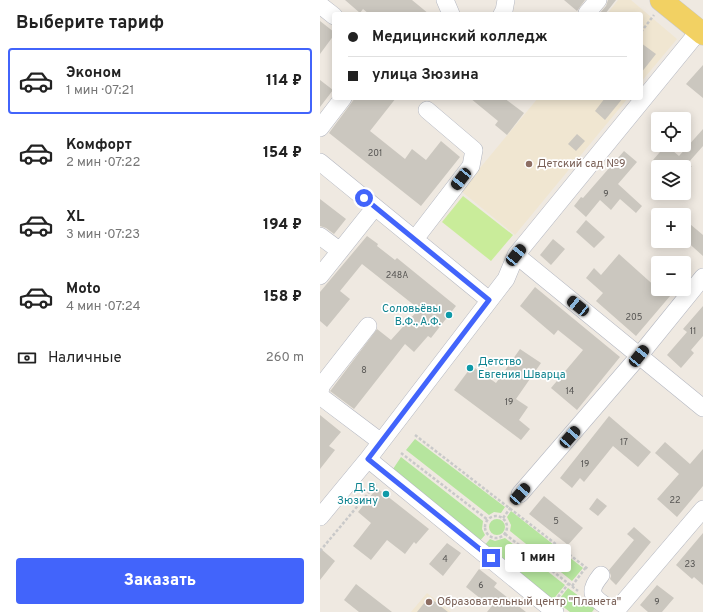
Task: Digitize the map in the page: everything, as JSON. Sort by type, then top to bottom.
[{"type":"main road","points":[[658,7],[701,33]]},
{"type":"street","points":[[445,0],[450,12]]},
{"type":"street","points":[[503,12],[506,0]]},
{"type":"street","points":[[588,12],[598,0]]},
{"type":"street","points":[[320,5],[332,14]]},
{"type":"street","points":[[643,97],[701,33]]},
{"type":"street","points":[[320,128],[341,100]]},
{"type":"street","points":[[320,517],[368,459],[506,279],[516,255],[640,100]]},
{"type":"street","points":[[415,239],[471,166],[474,150],[426,110]]},
{"type":"street","points":[[320,162],[489,300]]},
{"type":"street","points":[[320,276],[375,207]]},
{"type":"street","points":[[320,236],[340,251]]},
{"type":"street","points":[[516,255],[703,408]]},
{"type":"street","points":[[520,494],[639,356],[703,277]]},
{"type":"street","points":[[368,326],[321,386],[320,394],[381,442]]},
{"type":"street","points":[[368,459],[555,612]]},
{"type":"street","points":[[596,573],[592,588],[593,593],[598,599],[618,611],[703,509]]},
{"type":"path","points":[[643,29],[658,7]]},
{"type":"path","points":[[415,435],[596,573],[572,586]]},
{"type":"path","points":[[401,453],[488,520]]},
{"type":"path","points":[[320,551],[385,472]]},
{"type":"path","points":[[495,516],[504,519],[508,526],[505,534],[496,538],[489,535],[486,529],[488,520],[495,516]]},
{"type":"path","points":[[505,534],[584,595]]},
{"type":"shaded area","points":[[618,0],[631,0],[677,39],[643,80],[643,12],[609,12]]},
{"type":"shaded area","name":"Детский сад №9","points":[[536,100],[626,100],[515,235],[461,191]]},
{"type":"shaded area","name":"Образовательный центр \"Планета\"","points":[[427,593],[451,612],[411,612]]},
{"type":"green space","points":[[463,196],[513,235],[491,261],[442,222]]},
{"type":"green space","points":[[415,439],[505,507],[501,513],[494,512],[489,515],[406,450]]},
{"type":"green space","points":[[401,457],[483,521],[482,529],[485,535],[478,543],[391,472]]},
{"type":"green space","points":[[511,511],[583,568],[572,581],[510,531],[511,525],[507,517]]},
{"type":"green space","points":[[497,519],[504,524],[505,527],[500,534],[497,535],[490,530],[489,527],[494,520]]},
{"type":"green space","points":[[505,538],[565,585],[551,602],[483,547],[490,539],[495,541]]},
{"type":"green space","points":[[568,588],[595,608],[592,612],[570,612],[557,602]]},
{"type":"building","points":[[345,0],[412,0],[427,12],[367,12],[363,9],[359,12]]},
{"type":"building","points":[[564,0],[585,0],[577,11]]},
{"type":"building","points":[[608,0],[616,0],[607,12],[601,12],[606,6]]},
{"type":"building","points":[[320,21],[332,30],[332,38],[320,54]]},
{"type":"building","points":[[643,44],[656,54],[643,70]]},
{"type":"building","points":[[703,65],[703,98],[686,84]]},
{"type":"building","points":[[320,80],[332,89],[332,91],[320,107]]},
{"type":"building","points":[[354,100],[394,100],[370,131],[405,159],[412,149],[426,160],[441,141],[460,157],[421,206],[329,133]]},
{"type":"building","points":[[472,100],[507,100],[524,113],[507,135],[495,125],[498,121]]},
{"type":"building","points":[[603,100],[621,100],[605,120],[595,111]]},
{"type":"building","points":[[703,129],[703,146],[691,160],[653,160],[660,152],[674,152],[679,156],[683,152],[691,152],[691,142]]},
{"type":"building","points":[[577,134],[585,141],[576,151],[568,144]]},
{"type":"building","points":[[624,151],[637,162],[618,184],[642,206],[636,213],[620,199],[611,210],[600,200],[586,217],[574,206],[581,197],[583,198]]},
{"type":"building","points":[[320,199],[346,219],[334,234],[326,228],[320,226]]},
{"type":"building","points":[[586,220],[605,237],[594,248],[576,232]]},
{"type":"building","points":[[691,225],[703,235],[703,256],[691,245]]},
{"type":"building","points":[[367,236],[378,244],[377,246],[395,260],[397,258],[456,306],[431,338],[428,336],[414,352],[405,344],[354,409],[330,391],[377,329],[391,340],[419,309],[362,264],[340,291],[350,299],[327,327],[320,321],[320,292]]},
{"type":"building","points":[[553,239],[565,249],[551,265],[540,255]]},
{"type":"building","points":[[619,254],[651,283],[651,296],[670,296],[636,336],[596,301],[603,293],[586,278],[594,268],[601,275]]},
{"type":"building","points":[[535,287],[620,357],[577,410],[551,388],[583,350],[558,330],[554,335],[520,306]]},
{"type":"building","points":[[703,306],[703,336],[691,350],[694,353],[681,368],[667,355],[687,332],[683,329]]},
{"type":"building","points":[[520,349],[541,363],[516,399],[528,407],[519,420],[530,429],[521,440],[454,390],[472,366],[496,383]]},
{"type":"building","points":[[320,415],[341,432],[329,446],[335,450],[320,469]]},
{"type":"building","points":[[609,416],[651,452],[638,467],[613,446],[584,482],[580,478],[572,488],[560,478]]},
{"type":"building","points":[[665,442],[690,464],[703,449],[703,486],[677,517],[657,499],[679,474],[655,453]]},
{"type":"building","points":[[377,488],[429,529],[416,544],[414,542],[405,554],[387,540],[371,560],[353,546],[371,523],[358,512]]},
{"type":"building","points":[[544,496],[583,528],[568,545],[529,514]]},
{"type":"building","points":[[597,498],[607,506],[598,516],[589,509]]},
{"type":"building","points":[[634,527],[651,542],[616,585],[610,579],[611,576],[609,570],[634,540],[627,534]]},
{"type":"building","points":[[703,533],[703,585],[694,577],[692,579],[676,565]]},
{"type":"building","points":[[447,543],[461,553],[443,576],[429,564]]},
{"type":"building","points":[[320,548],[335,561],[320,580]]},
{"type":"building","points":[[479,569],[497,583],[494,587],[526,612],[487,612],[491,607],[466,587]]},
{"type":"building","points":[[356,584],[392,612],[359,612],[344,600]]},
{"type":"building","points":[[657,585],[674,598],[662,612],[648,612],[640,605]]},
{"type":"building","name":"Образовательный центр \"Планета\"","points":[[429,597],[448,612],[417,612]]},
{"type":"place","name":"Детский сад №9","points":[[529,164]]},
{"type":"place","name":"Соловьёвы В.Ф., А.Ф.","points":[[449,315]]},
{"type":"place","name":"Детство Евгения Шварца","points":[[470,368]]},
{"type":"place","name":"Д. В. Зюзину","points":[[386,494]]},
{"type":"place","name":"Образовательный центр \"Планета\"","points":[[429,602]]},
{"type":"route","points":[[364,198],[489,300],[368,459],[491,558]]}]
